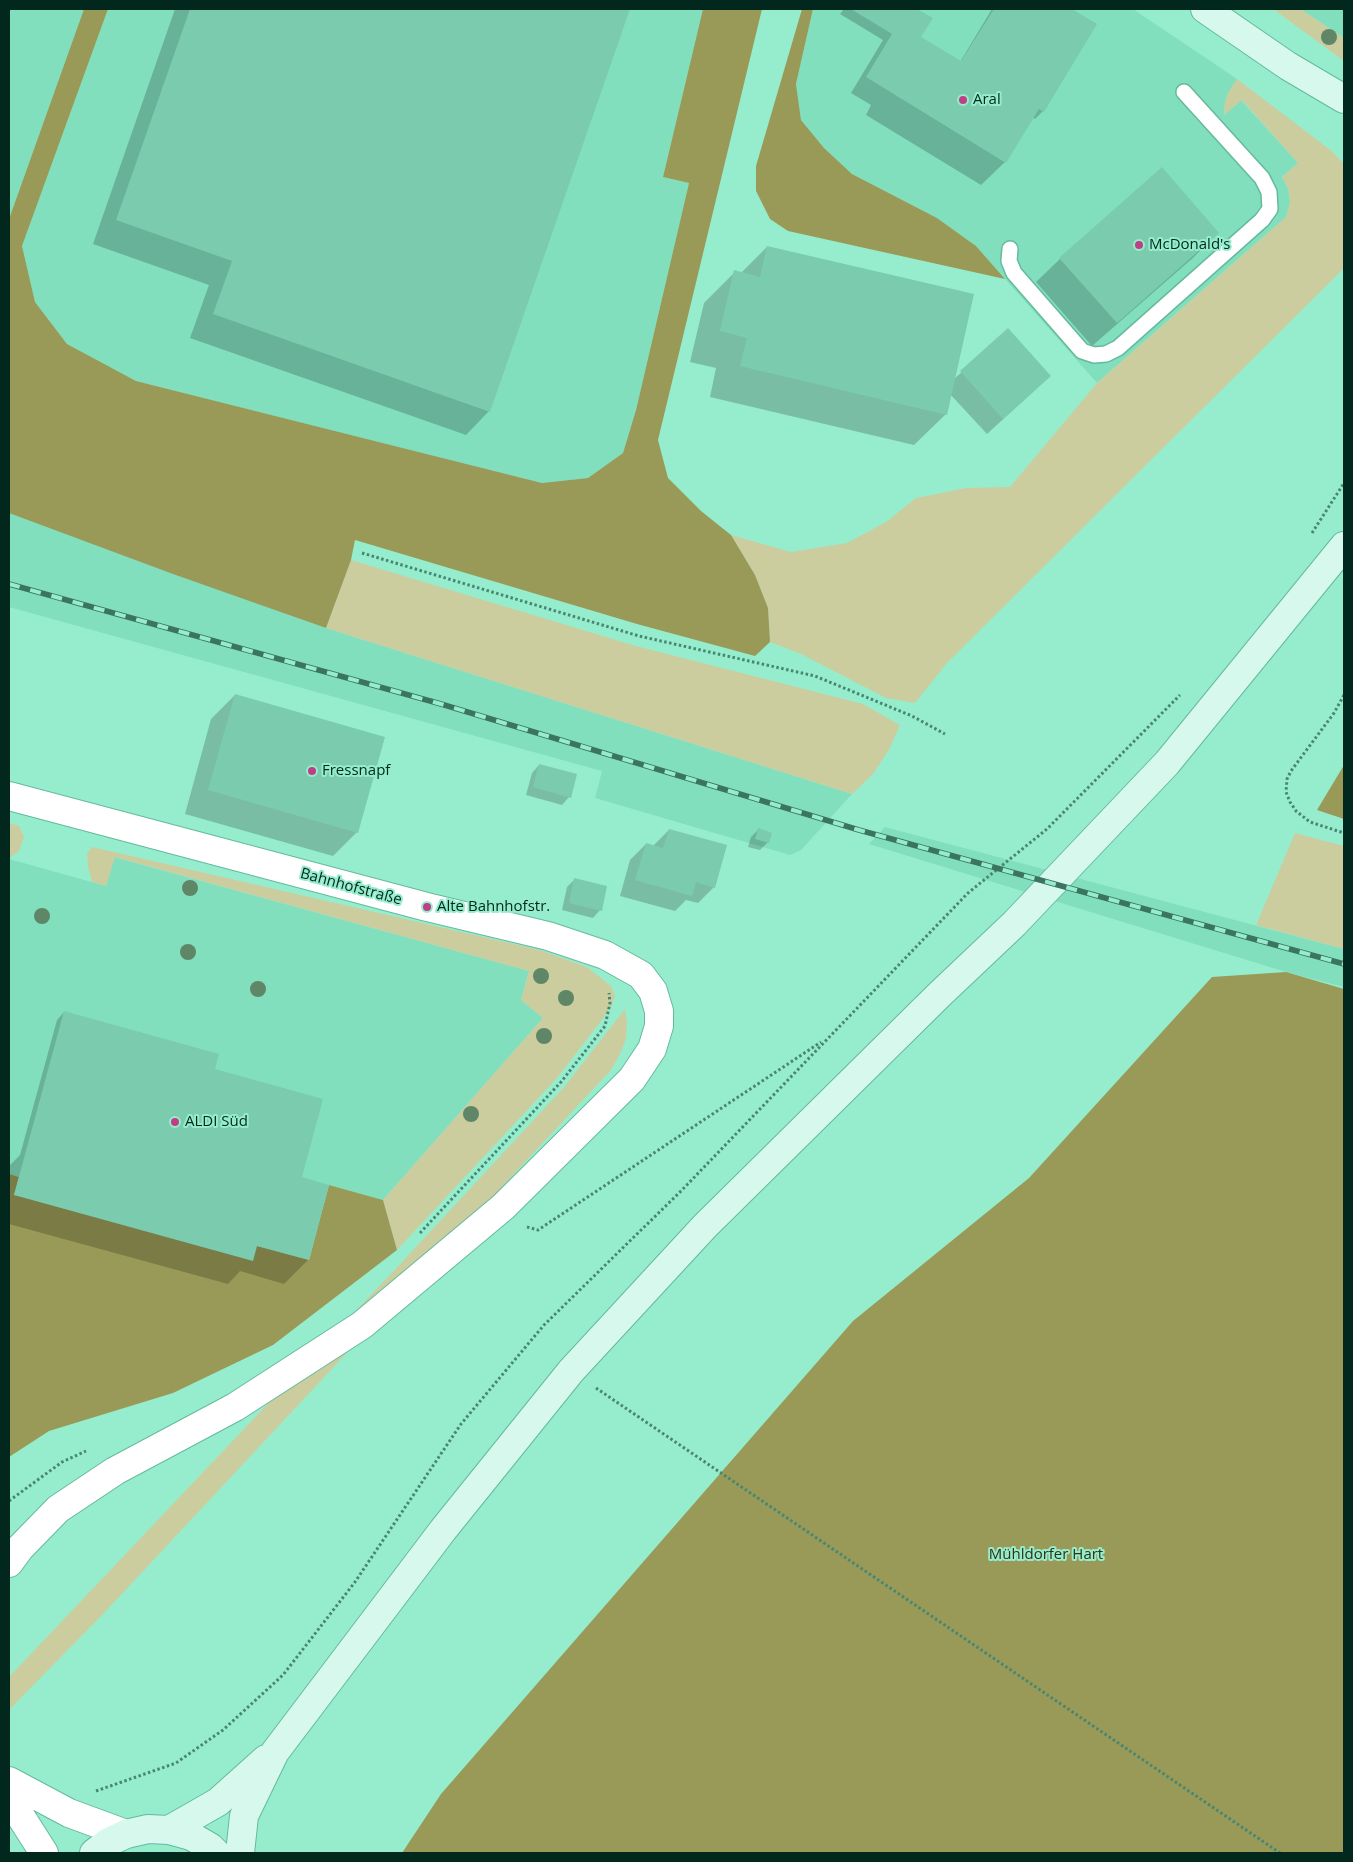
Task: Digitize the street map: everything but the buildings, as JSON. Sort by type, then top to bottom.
[{"type":"main road","points":[[1205,9],[1288,66],[1344,99]]},
{"type":"main road","points":[[240,1853],[244,1816],[275,1752],[443,1530],[571,1371],[705,1226],[939,995],[1014,924],[1167,763],[1344,546]]},
{"type":"main road","points":[[169,1830],[218,1802],[275,1752]]},
{"type":"main road","points":[[94,1853],[106,1843],[126,1834],[148,1829],[169,1830],[190,1836],[216,1853]]},
{"type":"street","name":"Bahnhofstraße","points":[[9,796],[427,907],[548,936],[605,955],[642,975],[653,991],[659,1011],[659,1026],[652,1049],[632,1079],[503,1207],[362,1325],[235,1407],[115,1471],[58,1509],[20,1548],[9,1563]]},
{"type":"street","points":[[9,1781],[69,1813],[126,1834]]},
{"type":"street","points":[[9,1798],[44,1853]]},
{"type":"lane","points":[[1010,249],[1009,262],[1014,273],[1082,351],[1094,355],[1106,354],[1118,348],[1262,220],[1270,209],[1269,192],[1262,178],[1184,92]]},
{"type":"path","points":[[362,553],[639,636],[815,676],[912,716],[945,734]]},
{"type":"path","points":[[1344,695],[1334,713],[1291,771],[1287,779],[1286,792],[1296,811],[1310,822],[1344,833]]},
{"type":"path","points":[[418,1236],[561,1082],[606,1026],[610,1003],[608,989]]},
{"type":"path","points":[[472,1178],[524,1227],[538,1230],[828,1038]]},
{"type":"path","points":[[571,1371],[1280,1853]]},
{"type":"path","points":[[9,1501],[62,1462],[89,1450]]},
{"type":"shaded area","points":[[9,9],[84,9],[9,219]]},
{"type":"shaded area","points":[[108,9],[703,9],[663,177],[689,183],[636,410],[623,453],[588,478],[542,483],[136,381],[67,344],[35,302],[22,246]]},
{"type":"shaded area","points":[[813,9],[1133,9],[1237,79],[1228,93],[1224,115],[1241,100],[1298,163],[1282,177],[1288,188],[1290,203],[1286,217],[1097,383],[976,246],[937,218],[852,174],[824,148],[801,120],[796,84]]},
{"type":"shaded area","points":[[1273,9],[1300,9],[1344,38],[1344,61]]},
{"type":"shaded area","points":[[1300,9],[1344,9],[1344,38]]},
{"type":"shaded area","points":[[1237,79],[1333,152],[1344,164],[1344,268],[947,663],[915,703],[886,698],[801,654],[770,642],[768,608],[755,575],[731,535],[791,552],[847,543],[886,522],[916,498],[966,488],[1010,487],[1097,383],[1286,217],[1290,202],[1288,188],[1282,177],[1298,163],[1242,100],[1224,115],[1228,93]]},
{"type":"shaded area","points":[[9,512],[326,628],[852,794],[801,850],[790,855],[595,798],[602,771],[9,607]]},
{"type":"shaded area","points":[[351,560],[636,646],[863,704],[900,725],[890,748],[873,774],[852,794],[326,628]]},
{"type":"shaded area","points":[[9,823],[19,826],[24,837],[19,851],[9,858]]},
{"type":"shaded area","points":[[885,827],[1344,949],[1344,987],[1286,972],[869,844]]},
{"type":"shaded area","points":[[1295,833],[1344,846],[1344,949],[1256,925]]},
{"type":"shaded area","points":[[92,847],[540,950],[587,967],[611,986],[615,996],[611,1007],[557,1078],[397,1250],[383,1200],[543,1018],[521,1000],[529,971],[115,857],[106,886],[92,882],[87,854]]},
{"type":"shaded area","points":[[114,857],[529,971],[521,1000],[543,1018],[383,1200],[329,1185],[309,1260],[257,1246],[14,1195],[19,1177],[9,1174],[9,859],[106,886]]},
{"type":"shaded area","points":[[625,1009],[627,1023],[626,1039],[611,1070],[104,1613],[9,1710],[9,1677],[404,1260],[565,1086]]},
{"type":"green space","points":[[84,9],[108,9],[22,246],[35,302],[67,344],[136,381],[542,483],[588,478],[623,453],[636,410],[689,183],[663,177],[703,9],[762,9],[658,440],[668,478],[701,511],[731,535],[755,575],[768,608],[770,642],[755,656],[637,624],[355,540],[351,560],[326,628],[9,513],[9,219]]},
{"type":"green space","points":[[802,9],[813,9],[796,84],[801,120],[824,148],[852,174],[937,218],[976,246],[1005,279],[788,231],[770,219],[756,191],[756,166]]},
{"type":"green space","points":[[1344,765],[1344,819],[1317,810]]},
{"type":"green space","name":"Mühldorfer Hart","points":[[1286,972],[1344,989],[1344,1853],[402,1853],[441,1794],[853,1321],[1029,1178],[1212,977]]},
{"type":"green space","points":[[9,1174],[19,1177],[14,1195],[257,1246],[309,1260],[329,1185],[383,1200],[397,1250],[273,1345],[173,1393],[49,1431],[9,1457]]},
{"type":"railway","points":[[9,584],[441,704],[859,830],[1344,964]]},
{"type":"place","name":"Aral","points":[[963,100]]},
{"type":"place","name":"McDonald's","points":[[1139,245]]},
{"type":"place","name":"Fressnapf","points":[[312,771]]},
{"type":"place","name":"Alte Bahnhofstr.","points":[[427,907]]},
{"type":"place","name":"ALDI Süd","points":[[175,1122]]}]
